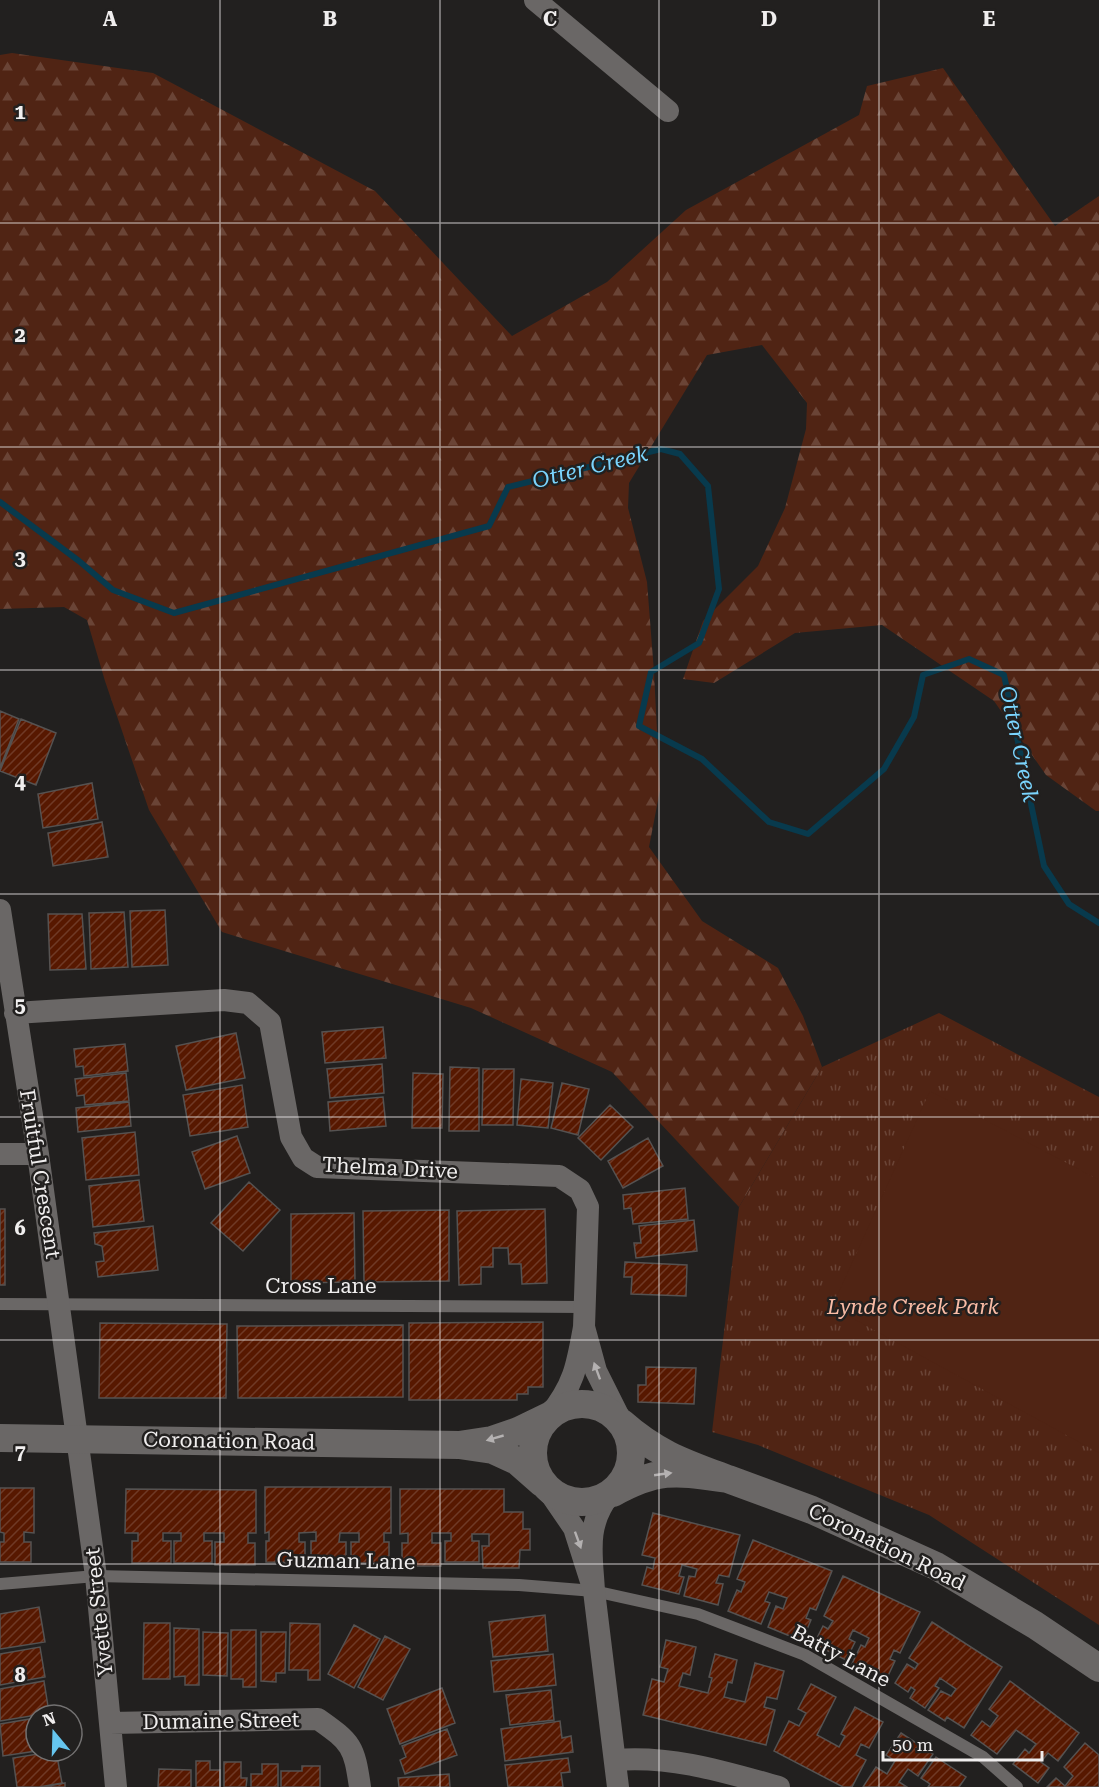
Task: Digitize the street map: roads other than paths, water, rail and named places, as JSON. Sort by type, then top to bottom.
[{"type":"street","points":[[535,0],[668,111]]},
{"type":"street","name":"Fruitful Crescent","points":[[0,910],[38,1154],[78,1438]]},
{"type":"street","name":"Thelma Drive","points":[[15,1013],[224,1000],[248,1003],[270,1022],[291,1137],[303,1158],[317,1167],[559,1176],[580,1190],[588,1208],[584,1317],[574,1376],[566,1393],[549,1416]]},
{"type":"street","points":[[0,1154],[38,1154]]},
{"type":"street","name":"Thelma Drive","points":[[584,1317],[596,1371],[622,1423]]},
{"type":"street","points":[[594,1591],[574,1528],[539,1477],[533,1461],[533,1445],[538,1429],[549,1416],[563,1407],[579,1403],[595,1405],[610,1412],[622,1423],[630,1438],[632,1454],[629,1470],[621,1484],[599,1508],[591,1537],[594,1591],[618,1787]]},
{"type":"street","name":"Coronation Road","points":[[459,1445],[492,1440],[549,1416]]},
{"type":"street","name":"Coronation Road","points":[[622,1423],[653,1448],[677,1460],[812,1510],[936,1566],[1035,1625],[1099,1668]]},
{"type":"street","name":"Coronation Road","points":[[0,1438],[459,1445],[494,1450],[517,1461],[548,1490]]},
{"type":"street","name":"Yvette Street","points":[[78,1438],[96,1576],[117,1787]]},
{"type":"street","name":"Coronation Road","points":[[609,1495],[637,1480],[656,1474],[679,1472],[728,1479]]},
{"type":"street","points":[[548,1490],[562,1498],[578,1502],[594,1501],[609,1495]]},
{"type":"street","name":"Dumaine Street","points":[[110,1723],[318,1719],[343,1736],[354,1752],[360,1787]]},
{"type":"street","points":[[615,1760],[638,1758],[706,1766],[779,1787]]},
{"type":"lane","name":"Cross Lane","points":[[0,1304],[584,1317]]},
{"type":"lane","name":"Guzman Lane","points":[[0,1584],[96,1576],[519,1585],[594,1591]]},
{"type":"lane","name":"Batty Lane","points":[[594,1591],[698,1614],[805,1655],[983,1757],[1017,1787]]},
{"type":"waterway","name":"Otter Creek","points":[[0,502],[79,561],[113,590],[174,613],[489,526],[508,487],[661,449],[680,454],[708,486],[719,589],[699,643],[651,672],[639,726],[702,759],[769,822],[808,834],[884,769],[914,717],[923,675],[969,659],[1004,675],[1044,866],[1069,904],[1099,923]]},
{"type":"park label","name":"Lynde Creek Park","points":[[913,1307]]}]
